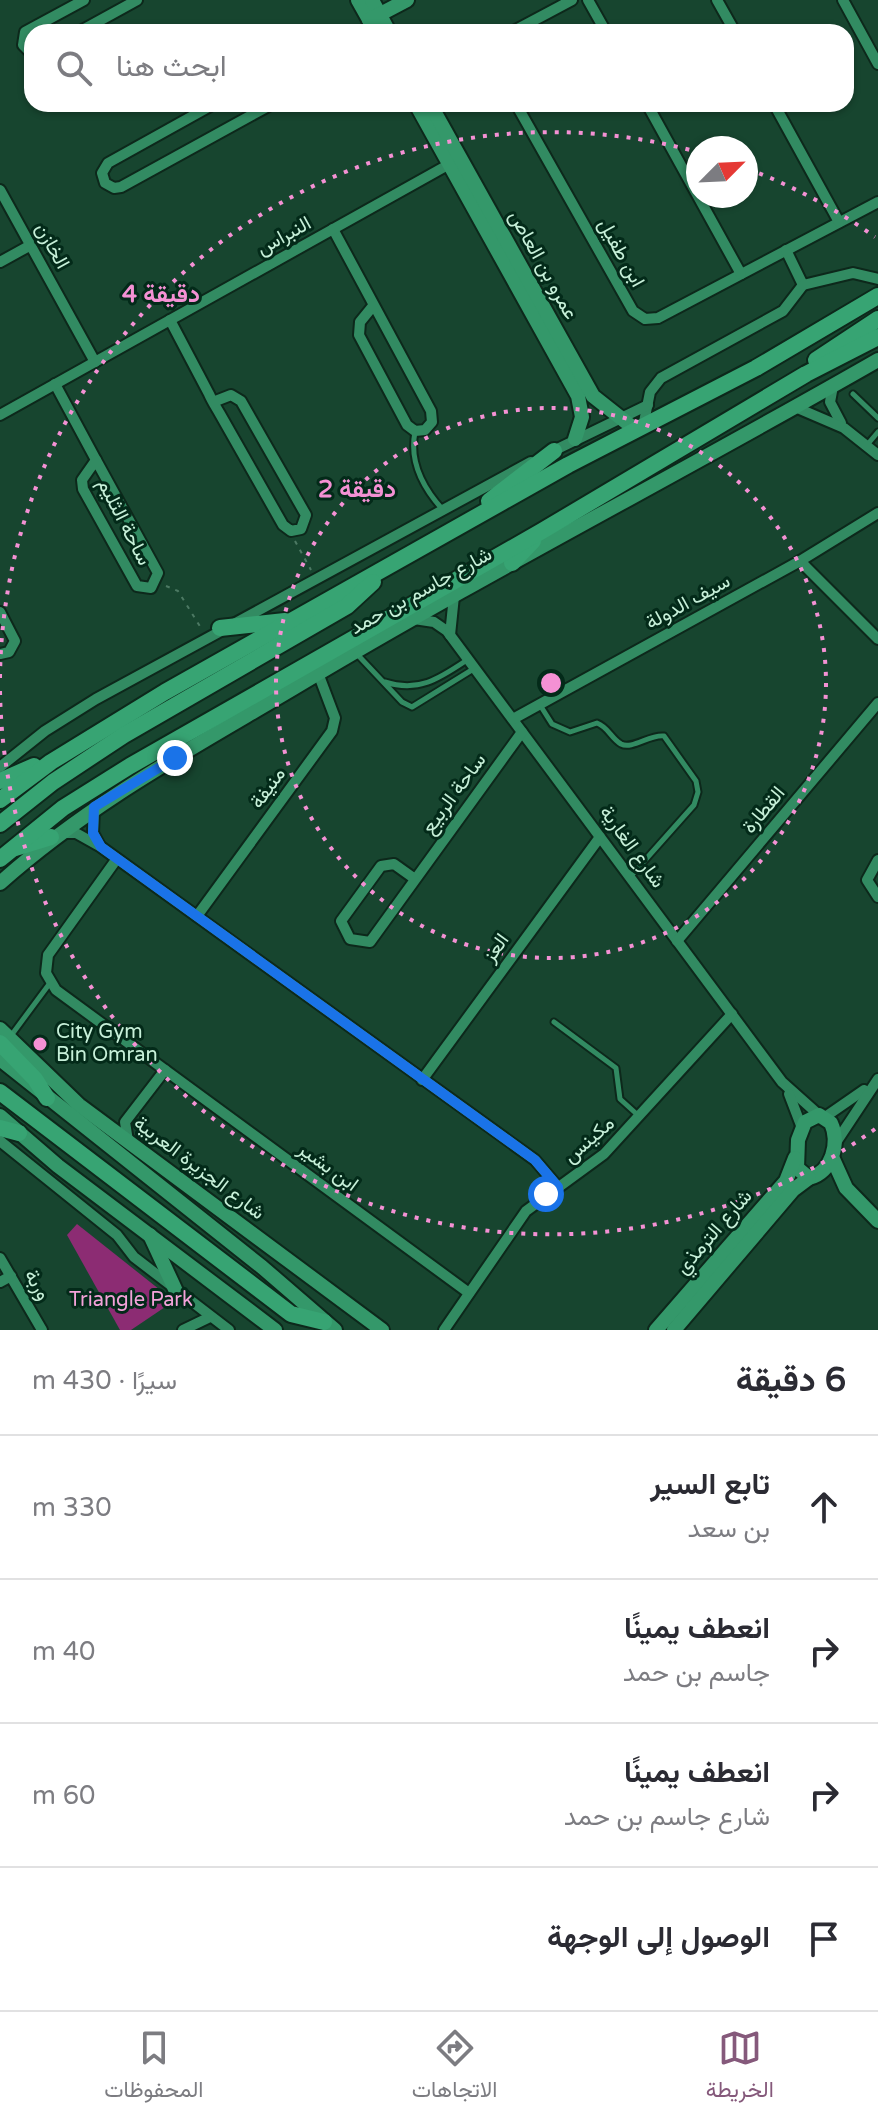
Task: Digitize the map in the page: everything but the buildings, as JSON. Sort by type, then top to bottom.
[{"type":"main road","name":"شارع جاسم بن حمد","points":[[0,800],[51,762],[295,620],[476,517],[756,368],[878,296]]},
{"type":"main road","points":[[806,374],[821,356],[878,319]]},
{"type":"main road","name":"شارع جاسم بن حمد","points":[[7,854],[63,808],[130,766],[353,644],[806,374],[878,337]]},
{"type":"main road","points":[[476,517],[492,497],[554,451]]},
{"type":"main road","points":[[512,563],[542,531]]},
{"type":"main road","points":[[0,824],[112,743],[347,606],[385,569]]},
{"type":"main road","points":[[213,632],[295,620]]},
{"type":"main road","points":[[353,644],[378,638]]},
{"type":"main road","points":[[0,781],[51,762]]},
{"type":"main road","points":[[7,854],[56,835]]},
{"type":"main road","points":[[3,1036],[47,1098]]},
{"type":"main road","points":[[0,1092],[291,1314],[329,1326]]},
{"type":"main road","points":[[0,1128],[19,1133]]},
{"type":"street","points":[[40,24],[84,0]]},
{"type":"street","points":[[94,24],[137,0]]},
{"type":"street","points":[[527,24],[572,0]]},
{"type":"street","points":[[588,0],[602,24]]},
{"type":"street","points":[[717,0],[730,24]]},
{"type":"street","points":[[843,0],[878,64]]},
{"type":"street","points":[[371,10],[404,1]]},
{"type":"street","points":[[392,24],[404,1]]},
{"type":"street","points":[[200,112],[108,163],[102,173],[105,183],[121,187],[257,112]]},
{"type":"street","name":"عمرو بن العاص","points":[[421,112],[455,161]]},
{"type":"street","name":"عمرو بن العاص","points":[[434,112],[455,161],[561,352],[596,401],[640,429]]},
{"type":"street","name":"ابن طفيل","points":[[521,112],[633,311],[645,319],[658,318],[878,202]]},
{"type":"street","points":[[651,112],[741,274]]},
{"type":"street","points":[[778,112],[839,222]]},
{"type":"street","name":"النبراس","points":[[0,415],[455,161]]},
{"type":"street","name":"الخازن","points":[[0,190],[95,362]]},
{"type":"street","points":[[333,229],[432,415],[428,428],[415,431],[407,425],[359,335],[360,322],[373,306]]},
{"type":"street","points":[[0,262],[31,245]]},
{"type":"street","points":[[786,250],[803,285]]},
{"type":"street","points":[[640,429],[650,392],[661,378],[783,311],[803,285],[853,273],[878,279]]},
{"type":"street","points":[[170,320],[213,402],[288,529],[301,529],[306,515],[241,401],[231,395],[213,402]]},
{"type":"street","name":"عمرو بن العاص","points":[[561,352],[581,403],[582,417],[575,439]]},
{"type":"street","name":"شارع جاسم بن حمد","points":[[378,638],[561,539],[604,511],[878,360]]},
{"type":"street","name":"ساحة الثليم","points":[[55,384],[157,570],[154,586],[145,590],[137,586],[83,489],[82,480],[96,460]]},
{"type":"street","points":[[833,386],[831,408],[844,428]]},
{"type":"street","points":[[0,767],[45,731],[213,632],[444,510],[497,478],[648,405]]},
{"type":"street","points":[[795,407],[844,428],[878,455]]},
{"type":"street","name":"سيف الدولة","points":[[513,719],[800,561],[878,513]]},
{"type":"street","points":[[800,561],[878,639]]},
{"type":"street","points":[[450,635],[454,596]]},
{"type":"street","points":[[0,612],[15,641],[9,652],[0,654]]},
{"type":"street","name":"شارع الغارية","points":[[414,619],[439,624],[450,635],[782,1082],[802,1128]]},
{"type":"street","name":"شارع جاسم بن حمد","points":[[0,883],[94,807],[318,673],[353,644]]},
{"type":"street","name":"منيفة","points":[[197,916],[332,731],[335,718],[318,673]]},
{"type":"street","name":"القطارة","points":[[677,941],[878,703]]},
{"type":"street","name":"ساحة الربيع","points":[[415,879],[394,864],[381,866],[341,921],[350,939],[370,942],[522,732]]},
{"type":"street","points":[[94,807],[93,833],[101,847]]},
{"type":"street","points":[[56,835],[76,833],[101,847],[535,1160],[558,1187]]},
{"type":"street","name":"العز","points":[[422,1080],[600,837]]},
{"type":"street","points":[[50,983],[46,964],[48,955],[116,860]]},
{"type":"street","points":[[878,860],[867,880],[878,897]]},
{"type":"street","name":"ابن بشير","points":[[50,983],[469,1293]]},
{"type":"street","name":"مكينس","points":[[444,1330],[526,1211],[590,1167],[640,1118],[732,1014]]},
{"type":"street","name":"شارع الجزيرة العربية","points":[[3,1036],[68,1095],[382,1330]]},
{"type":"street","name":"شارع الجزيرة العربية","points":[[0,1059],[262,1267],[329,1326]]},
{"type":"street","points":[[128,1141],[125,1122],[165,1070]]},
{"type":"street","points":[[802,1128],[809,1119],[822,1116],[878,1079]]},
{"type":"street","points":[[833,1151],[878,1079]]},
{"type":"street","name":"شارع الغارية","points":[[782,1082],[822,1116]]},
{"type":"street","points":[[0,1116],[275,1330]]},
{"type":"street","points":[[822,1116],[834,1129],[833,1151],[846,1188],[878,1221]]},
{"type":"street","name":"شارع الترمذي","points":[[656,1330],[786,1181],[802,1128]]},
{"type":"street","points":[[0,1141],[117,1235],[134,1257],[229,1330]]},
{"type":"street","name":"شارع الترمذي","points":[[674,1330],[793,1190],[814,1176],[833,1151]]},
{"type":"street","points":[[795,1158],[797,1168],[846,1188]]},
{"type":"street","points":[[132,1166],[164,1167]]},
{"type":"street","points":[[150,1234],[175,1289]]},
{"type":"street","name":"وربة","points":[[0,1258],[42,1330]]},
{"type":"street","points":[[0,1282],[11,1276]]},
{"type":"street","points":[[185,1329],[192,1315],[191,1301]]},
{"type":"street","points":[[185,1329],[210,1317]]},
{"type":"lane","points":[[853,394],[878,418]]},
{"type":"lane","points":[[415,431],[414,460],[421,479],[444,510]]},
{"type":"lane","points":[[866,446],[878,432]]},
{"type":"lane","points":[[353,644],[381,681],[412,707],[443,689],[472,664]]},
{"type":"lane","points":[[381,681],[408,686],[436,680],[472,664]]},
{"type":"lane","points":[[436,680],[443,689]]},
{"type":"lane","points":[[539,705],[552,724],[570,732],[597,723],[622,745],[631,745],[652,734],[664,736],[696,781],[694,805],[630,878]]},
{"type":"lane","points":[[3,1036],[50,983]]},
{"type":"lane","points":[[554,1022],[610,1062],[618,1075],[620,1099],[640,1118]]},
{"type":"path","points":[[288,529],[315,579]]},
{"type":"path","points":[[154,586],[176,588],[213,632]]},
{"type":"green space","name":"Triangle Park","points":[[77,1224],[174,1301],[131,1330],[120,1330],[67,1235]]},
{"type":"place","name":"City Gym Bin Omran","points":[[40,1044]]},
{"type":"route","points":[[175,758],[94,807],[91,821],[93,833],[101,847],[535,1160],[558,1187],[546,1194]]}]
